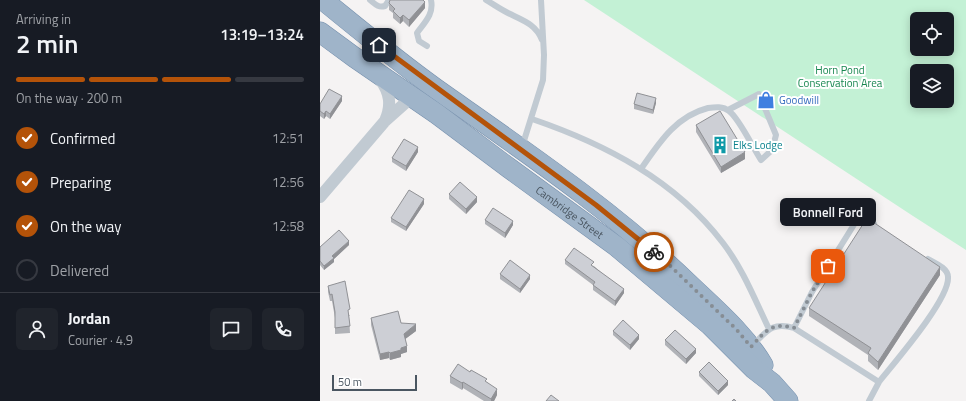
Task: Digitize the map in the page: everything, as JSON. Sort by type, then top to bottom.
[{"type":"highway","name":"Cambridge Street","points":[[323,0],[434,87],[596,205],[665,261],[736,329],[751,347],[772,383]]},
{"type":"highway","name":"Cambridge Street","points":[[320,32],[354,58],[438,114],[628,255],[710,325],[754,369],[772,383],[788,401]]},
{"type":"highway","points":[[509,168],[521,149]]},
{"type":"street","points":[[354,58],[379,78],[386,88],[390,101],[389,114],[385,121]]},
{"type":"street","points":[[320,197],[385,121],[412,97]]},
{"type":"lane","points":[[370,0],[382,7],[385,6],[389,0]]},
{"type":"lane","points":[[427,46],[420,41],[417,33],[433,10],[432,0]]},
{"type":"lane","points":[[486,0],[527,22],[538,32],[543,44]]},
{"type":"lane","points":[[521,149],[532,119],[543,80],[544,55],[541,0]]},
{"type":"lane","points":[[641,169],[663,138],[681,120],[696,112],[719,107],[728,110],[761,160],[772,150],[776,135],[759,94],[728,110]]},
{"type":"lane","points":[[532,119],[576,136],[620,156],[641,169],[686,202],[724,244],[745,279],[769,329]]},
{"type":"lane","points":[[794,328],[812,292],[860,215],[879,227]]},
{"type":"lane","points":[[869,401],[879,382],[912,343],[940,300],[947,284],[948,277],[944,269],[924,256]]},
{"type":"lane","points":[[751,347],[769,329],[776,326],[794,328],[879,382]]},
{"type":"green space","name":"Horn Pond Conservation Area","points":[[584,0],[966,0],[966,250],[913,216]]},
{"type":"building","points":[[390,0],[423,0],[425,2],[409,20],[403,15],[400,18],[393,11],[395,9],[389,3]]},
{"type":"building","points":[[329,89],[342,96],[330,114],[326,111],[324,114],[320,111],[320,104]]},
{"type":"building","points":[[637,93],[656,98],[653,110],[634,104]]},
{"type":"building","name":"Elks Lodge","points":[[720,111],[745,152],[721,167],[696,125]]},
{"type":"building","points":[[404,139],[418,147],[406,166],[392,158]]},
{"type":"building","points":[[460,182],[477,197],[466,209],[449,194]]},
{"type":"building","points":[[409,190],[424,199],[406,227],[391,218]]},
{"type":"building","points":[[493,208],[513,221],[505,233],[485,220]]},
{"type":"building","points":[[867,218],[940,267],[878,362],[868,353],[871,348],[809,308]]},
{"type":"building","points":[[339,230],[349,241],[332,256],[334,258],[324,266],[320,261],[320,247]]},
{"type":"building","points":[[574,248],[594,262],[591,265],[624,289],[615,301],[593,285],[595,282],[565,260]]},
{"type":"building","points":[[510,260],[530,275],[520,289],[500,274]]},
{"type":"building","points":[[345,281],[350,309],[348,310],[350,326],[335,328],[335,312],[332,294],[330,295],[328,286]]},
{"type":"building","points":[[398,311],[401,323],[416,324],[404,334],[407,346],[401,348],[401,350],[380,354],[371,318]]},
{"type":"building","points":[[623,320],[639,335],[630,345],[613,331]]},
{"type":"building","points":[[675,330],[696,349],[686,359],[665,340]]},
{"type":"building","points":[[709,362],[728,381],[718,391],[699,372]]},
{"type":"building","points":[[458,364],[470,372],[471,370],[487,379],[485,381],[497,389],[491,399],[450,376]]},
{"type":"building","points":[[551,395],[559,401],[546,401]]},
{"type":"way so far","points":[[654,252],[736,329],[751,347],[771,327],[789,326],[794,328],[812,292],[828,266]]},
{"type":"place","name":"Goodwill","points":[[766,100]]},
{"type":"place","name":"Elks Lodge","points":[[720,145]]},
{"type":"place","name":"Bonnell Ford","points":[[828,266]]},
{"type":"route","points":[[379,45],[596,205],[654,252]]}]
